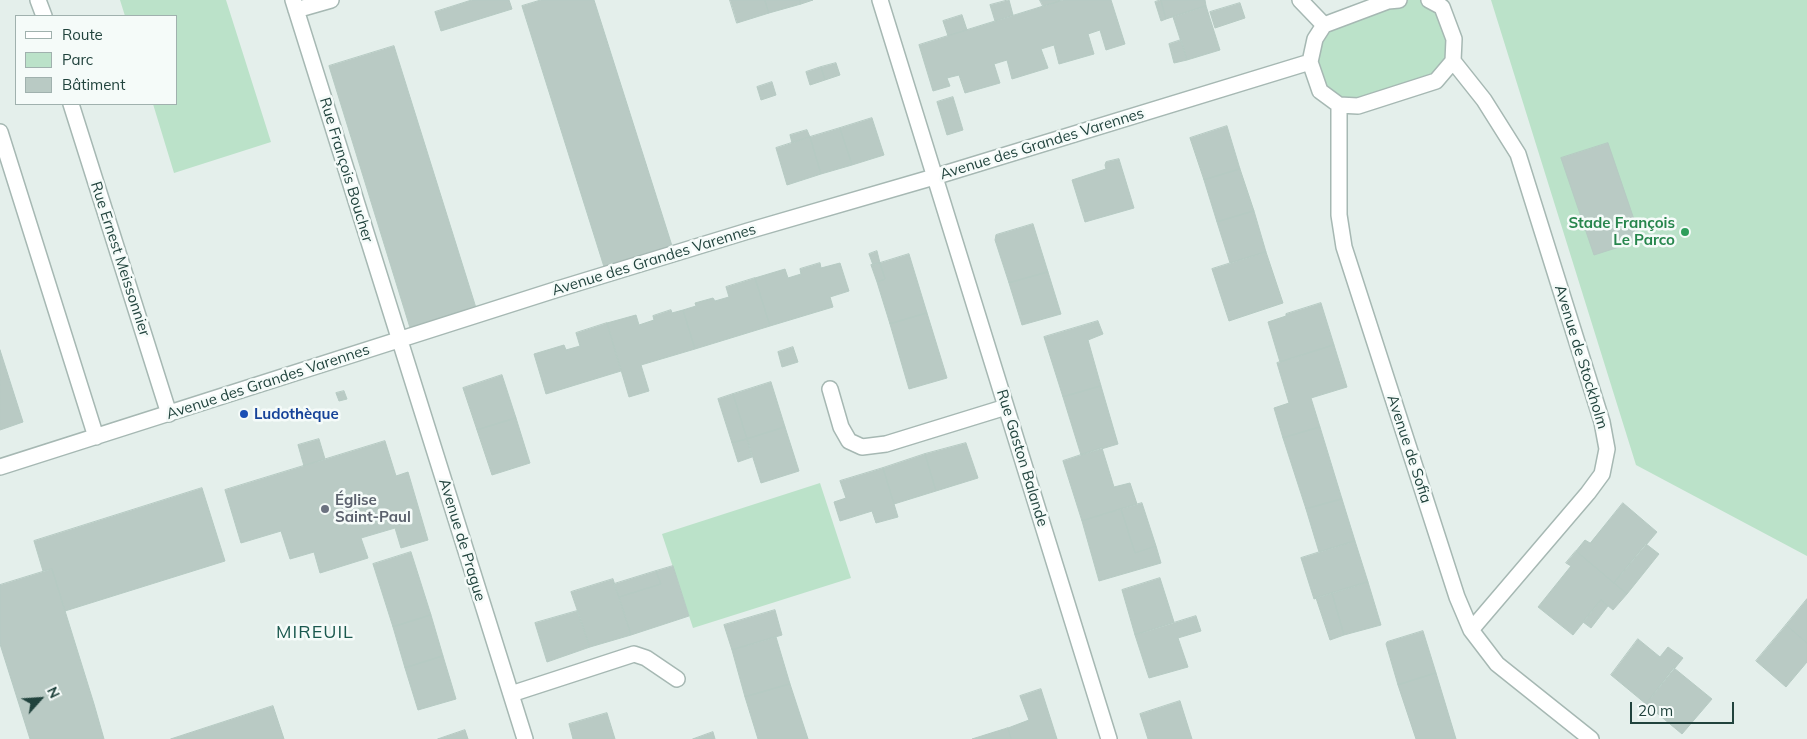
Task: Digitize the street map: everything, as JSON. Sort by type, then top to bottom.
[{"type":"street","points":[[38,0],[44,15]]},
{"type":"street","points":[[295,5],[331,0]]},
{"type":"street","name":"Rue Gaston Balande","points":[[880,0],[1110,739]]},
{"type":"street","points":[[1300,0],[1324,25]]},
{"type":"street","points":[[1392,0],[1324,25],[1315,38],[1310,62],[1320,91],[1339,104],[1358,106],[1436,81],[1453,61],[1454,39],[1437,2]]},
{"type":"street","name":"Rue François Boucher","points":[[295,5],[400,340]]},
{"type":"street","name":"Avenue de Stockholm","points":[[1453,61],[1484,100],[1518,154],[1602,422],[1607,449],[1602,474],[1588,493],[1471,630]]},
{"type":"street","name":"Avenue des Grandes Varennes","points":[[0,467],[567,286],[934,177],[1310,62]]},
{"type":"street","name":"Avenue de Sofia","points":[[1339,104],[1339,215],[1344,247],[1457,597],[1471,630],[1497,664],[1591,739]]},
{"type":"street","name":"Rue Ernest Meissonnier","points":[[72,105],[169,414]]},
{"type":"street","points":[[0,132],[96,437]]},
{"type":"street","name":"Avenue de Prague","points":[[400,340],[525,739]]},
{"type":"street","points":[[830,389],[841,427],[849,441],[862,447],[886,444],[1006,407]]},
{"type":"street","points":[[511,694],[634,654],[646,658],[677,679]]},
{"type":"green space","points":[[120,0],[226,0],[271,142],[174,173],[153,105],[178,105],[178,15],[125,15]]},
{"type":"green space","points":[[1399,0],[1429,0],[1454,39],[1436,81],[1358,106],[1320,91],[1315,39],[1324,25]]},
{"type":"green space","name":"Stade François Le Parco","points":[[1491,0],[1807,0],[1807,556],[1636,465]]},
{"type":"green space","points":[[820,483],[851,578],[693,628],[662,534]]},
{"type":"building","points":[[472,0],[509,0],[512,9],[441,31],[435,12]]},
{"type":"building","points":[[541,0],[594,0],[673,249],[605,270],[522,6]]},
{"type":"building","points":[[730,0],[765,0],[769,13],[737,23]]},
{"type":"building","points":[[765,0],[800,0],[801,4],[769,13]]},
{"type":"building","points":[[800,0],[813,0],[801,4]]},
{"type":"building","points":[[1009,0],[1013,15],[995,21],[990,5]]},
{"type":"building","points":[[1040,0],[1060,0],[1060,1],[1043,6]]},
{"type":"building","points":[[1063,0],[1111,0],[1125,44],[1106,50],[1100,30],[1088,34],[1094,54],[1059,64],[1054,45],[1041,49],[1048,68],[1012,79],[1007,60],[994,64],[1000,83],[965,93],[959,75],[947,78],[950,86],[933,91],[919,45]]},
{"type":"building","points":[[1161,0],[1205,0],[1206,6],[1166,19]]},
{"type":"building","points":[[1161,0],[1166,19],[1161,21],[1155,2]]},
{"type":"building","points":[[1240,3],[1245,18],[1215,28],[1210,12]]},
{"type":"building","points":[[1206,6],[1220,50],[1187,60],[1173,17]]},
{"type":"building","points":[[962,15],[967,30],[948,36],[943,21]]},
{"type":"building","points":[[1181,40],[1187,60],[1174,63],[1169,44]]},
{"type":"building","points":[[394,46],[477,311],[411,331],[329,66]]},
{"type":"building","points":[[836,63],[840,75],[825,80],[821,67]]},
{"type":"building","points":[[821,67],[825,80],[810,85],[806,72]]},
{"type":"building","points":[[772,82],[776,95],[761,100],[757,87]]},
{"type":"building","points":[[953,97],[963,130],[947,135],[937,102]]},
{"type":"building","points":[[872,118],[884,155],[852,165],[840,128]]},
{"type":"building","points":[[1227,126],[1240,169],[1204,180],[1190,138]]},
{"type":"building","points":[[840,128],[852,165],[821,174],[810,137]]},
{"type":"building","points":[[807,130],[810,137],[792,143],[790,135]]},
{"type":"building","points":[[810,137],[821,174],[787,185],[776,148]]},
{"type":"building","points":[[1608,143],[1641,240],[1594,255],[1561,158]]},
{"type":"building","points":[[1119,159],[1134,208],[1085,222],[1072,180],[1106,169],[1106,162]]},
{"type":"building","points":[[1240,169],[1254,211],[1217,222],[1204,180]]},
{"type":"building","points":[[1254,211],[1266,252],[1230,263],[1217,222]]},
{"type":"building","points":[[1033,224],[1048,272],[1009,283],[995,240],[996,235]]},
{"type":"building","points":[[877,251],[880,263],[873,265],[869,254]]},
{"type":"building","points":[[1266,252],[1283,303],[1229,321],[1212,269]]},
{"type":"building","points":[[909,254],[927,313],[890,324],[877,282],[885,279],[880,263]]},
{"type":"building","points":[[820,263],[821,268],[840,263],[849,291],[830,297],[833,307],[770,326],[755,278],[785,269],[788,278],[801,274],[800,269]]},
{"type":"building","points":[[880,263],[885,279],[877,282],[871,265]]},
{"type":"building","points":[[1048,272],[1061,314],[1022,325],[1009,283]]},
{"type":"building","points":[[755,278],[770,326],[695,349],[683,310],[696,306],[695,303],[713,298],[715,301],[729,297],[726,287]]},
{"type":"building","points":[[1321,303],[1334,345],[1280,362],[1268,322]]},
{"type":"building","points":[[671,310],[672,313],[683,310],[695,349],[641,365],[649,391],[629,397],[607,323],[636,315],[639,325],[654,320],[653,316]]},
{"type":"building","points":[[927,313],[947,378],[909,389],[890,324]]},
{"type":"building","points":[[1098,321],[1103,334],[1088,340],[1101,386],[1063,397],[1044,337]]},
{"type":"building","points":[[607,323],[621,371],[546,394],[534,354],[564,345],[566,350],[580,346],[576,333]]},
{"type":"building","points":[[1334,345],[1347,387],[1311,398],[1320,427],[1283,438],[1274,408],[1289,403],[1277,363]]},
{"type":"building","points":[[793,347],[798,362],[782,367],[778,352]]},
{"type":"building","points":[[0,350],[23,422],[0,430]]},
{"type":"building","points":[[502,375],[516,418],[477,430],[463,388]]},
{"type":"building","points":[[771,382],[785,427],[747,439],[733,394]]},
{"type":"building","points":[[1101,386],[1118,444],[1081,455],[1063,397]]},
{"type":"building","points":[[344,391],[347,399],[339,401],[336,393]]},
{"type":"building","points":[[733,394],[747,439],[732,443],[718,399]]},
{"type":"building","points":[[516,418],[530,463],[492,475],[477,430]]},
{"type":"building","points":[[785,427],[799,471],[761,483],[747,439]]},
{"type":"building","points":[[1320,427],[1342,499],[1306,509],[1283,438]]},
{"type":"building","points":[[319,439],[325,459],[304,466],[298,445]]},
{"type":"building","points":[[747,439],[752,457],[738,462],[732,443]]},
{"type":"building","name":"Église Saint-Paul","points":[[385,441],[396,476],[408,472],[428,540],[401,548],[395,528],[361,538],[368,558],[320,573],[314,552],[290,559],[281,531],[241,543],[225,490]]},
{"type":"building","points":[[966,443],[978,478],[936,491],[925,454]]},
{"type":"building","points":[[1102,448],[1114,487],[1130,483],[1137,504],[1082,521],[1063,461]]},
{"type":"building","points":[[925,454],[936,491],[894,504],[883,468]]},
{"type":"building","points":[[883,468],[898,517],[876,523],[872,511],[840,521],[834,502],[846,498],[840,481]]},
{"type":"building","points":[[202,488],[225,561],[65,611],[52,569],[43,571],[34,541]]},
{"type":"building","points":[[1342,499],[1355,541],[1319,552],[1306,509]]},
{"type":"building","points":[[1142,503],[1156,546],[1135,553],[1121,509]]},
{"type":"building","points":[[1623,503],[1657,532],[1614,583],[1576,551],[1585,540],[1590,543]]},
{"type":"building","points":[[1121,509],[1135,553],[1156,546],[1161,563],[1099,581],[1082,521]]},
{"type":"building","points":[[1355,541],[1368,582],[1314,599],[1301,558]]},
{"type":"building","points":[[1646,544],[1659,554],[1627,594],[1614,583]]},
{"type":"building","points":[[1576,551],[1627,594],[1613,610],[1601,600],[1573,635],[1538,607],[1571,566],[1566,563]]},
{"type":"building","points":[[411,552],[431,615],[393,627],[373,564]]},
{"type":"building","points":[[673,566],[689,616],[631,635],[619,597],[661,584],[656,571]]},
{"type":"building","points":[[52,569],[104,739],[30,739],[0,644],[0,585]]},
{"type":"building","points":[[656,571],[661,584],[619,597],[614,584]]},
{"type":"building","points":[[1160,578],[1174,622],[1135,635],[1122,590]]},
{"type":"building","points":[[613,579],[631,635],[590,647],[571,592]]},
{"type":"building","points":[[1368,582],[1381,625],[1344,635],[1332,593]]},
{"type":"building","points":[[1332,593],[1344,635],[1330,640],[1316,598]]},
{"type":"building","points":[[1807,599],[1807,643],[1786,625]]},
{"type":"building","points":[[1601,600],[1608,606],[1591,628],[1583,622]]},
{"type":"building","points":[[775,610],[782,635],[732,650],[724,625]]},
{"type":"building","points":[[577,611],[590,647],[547,662],[535,623]]},
{"type":"building","points":[[431,615],[443,656],[405,668],[393,627]]},
{"type":"building","points":[[1196,616],[1201,631],[1178,638],[1188,667],[1149,678],[1135,635]]},
{"type":"building","points":[[1786,625],[1807,643],[1807,662],[1786,687],[1756,661]]},
{"type":"building","points":[[1423,631],[1436,673],[1398,685],[1386,644],[1387,642]]},
{"type":"building","points":[[776,637],[790,684],[745,697],[732,650]]},
{"type":"building","points":[[1638,639],[1660,657],[1668,647],[1683,658],[1646,704],[1611,675]]},
{"type":"building","points":[[443,656],[456,699],[418,710],[405,668]]},
{"type":"building","points":[[1674,668],[1712,699],[1682,734],[1646,704]]},
{"type":"building","points":[[1436,673],[1456,739],[1416,739],[1398,685]]},
{"type":"building","points":[[790,684],[808,739],[758,739],[745,697]]},
{"type":"building","points":[[1041,689],[1057,739],[1011,739],[1008,728],[1029,720],[1020,696]]},
{"type":"building","points":[[1180,701],[1192,739],[1148,739],[1140,714]]},
{"type":"building","points":[[273,706],[284,739],[171,739]]},
{"type":"building","points":[[607,713],[615,739],[573,739],[569,724]]},
{"type":"building","points":[[1008,728],[1011,739],[972,739],[1004,729]]},
{"type":"building","points":[[465,730],[468,739],[438,739]]},
{"type":"building","points":[[713,732],[715,739],[693,739]]},
{"type":"place","name":"Stade François Le Parco","points":[[1685,232]]},
{"type":"place","name":"Ludothèque","points":[[244,414]]},
{"type":"place","name":"Église Saint-Paul","points":[[325,509]]},
{"type":"district","name":"MIREUIL","points":[[315,633]]}]
